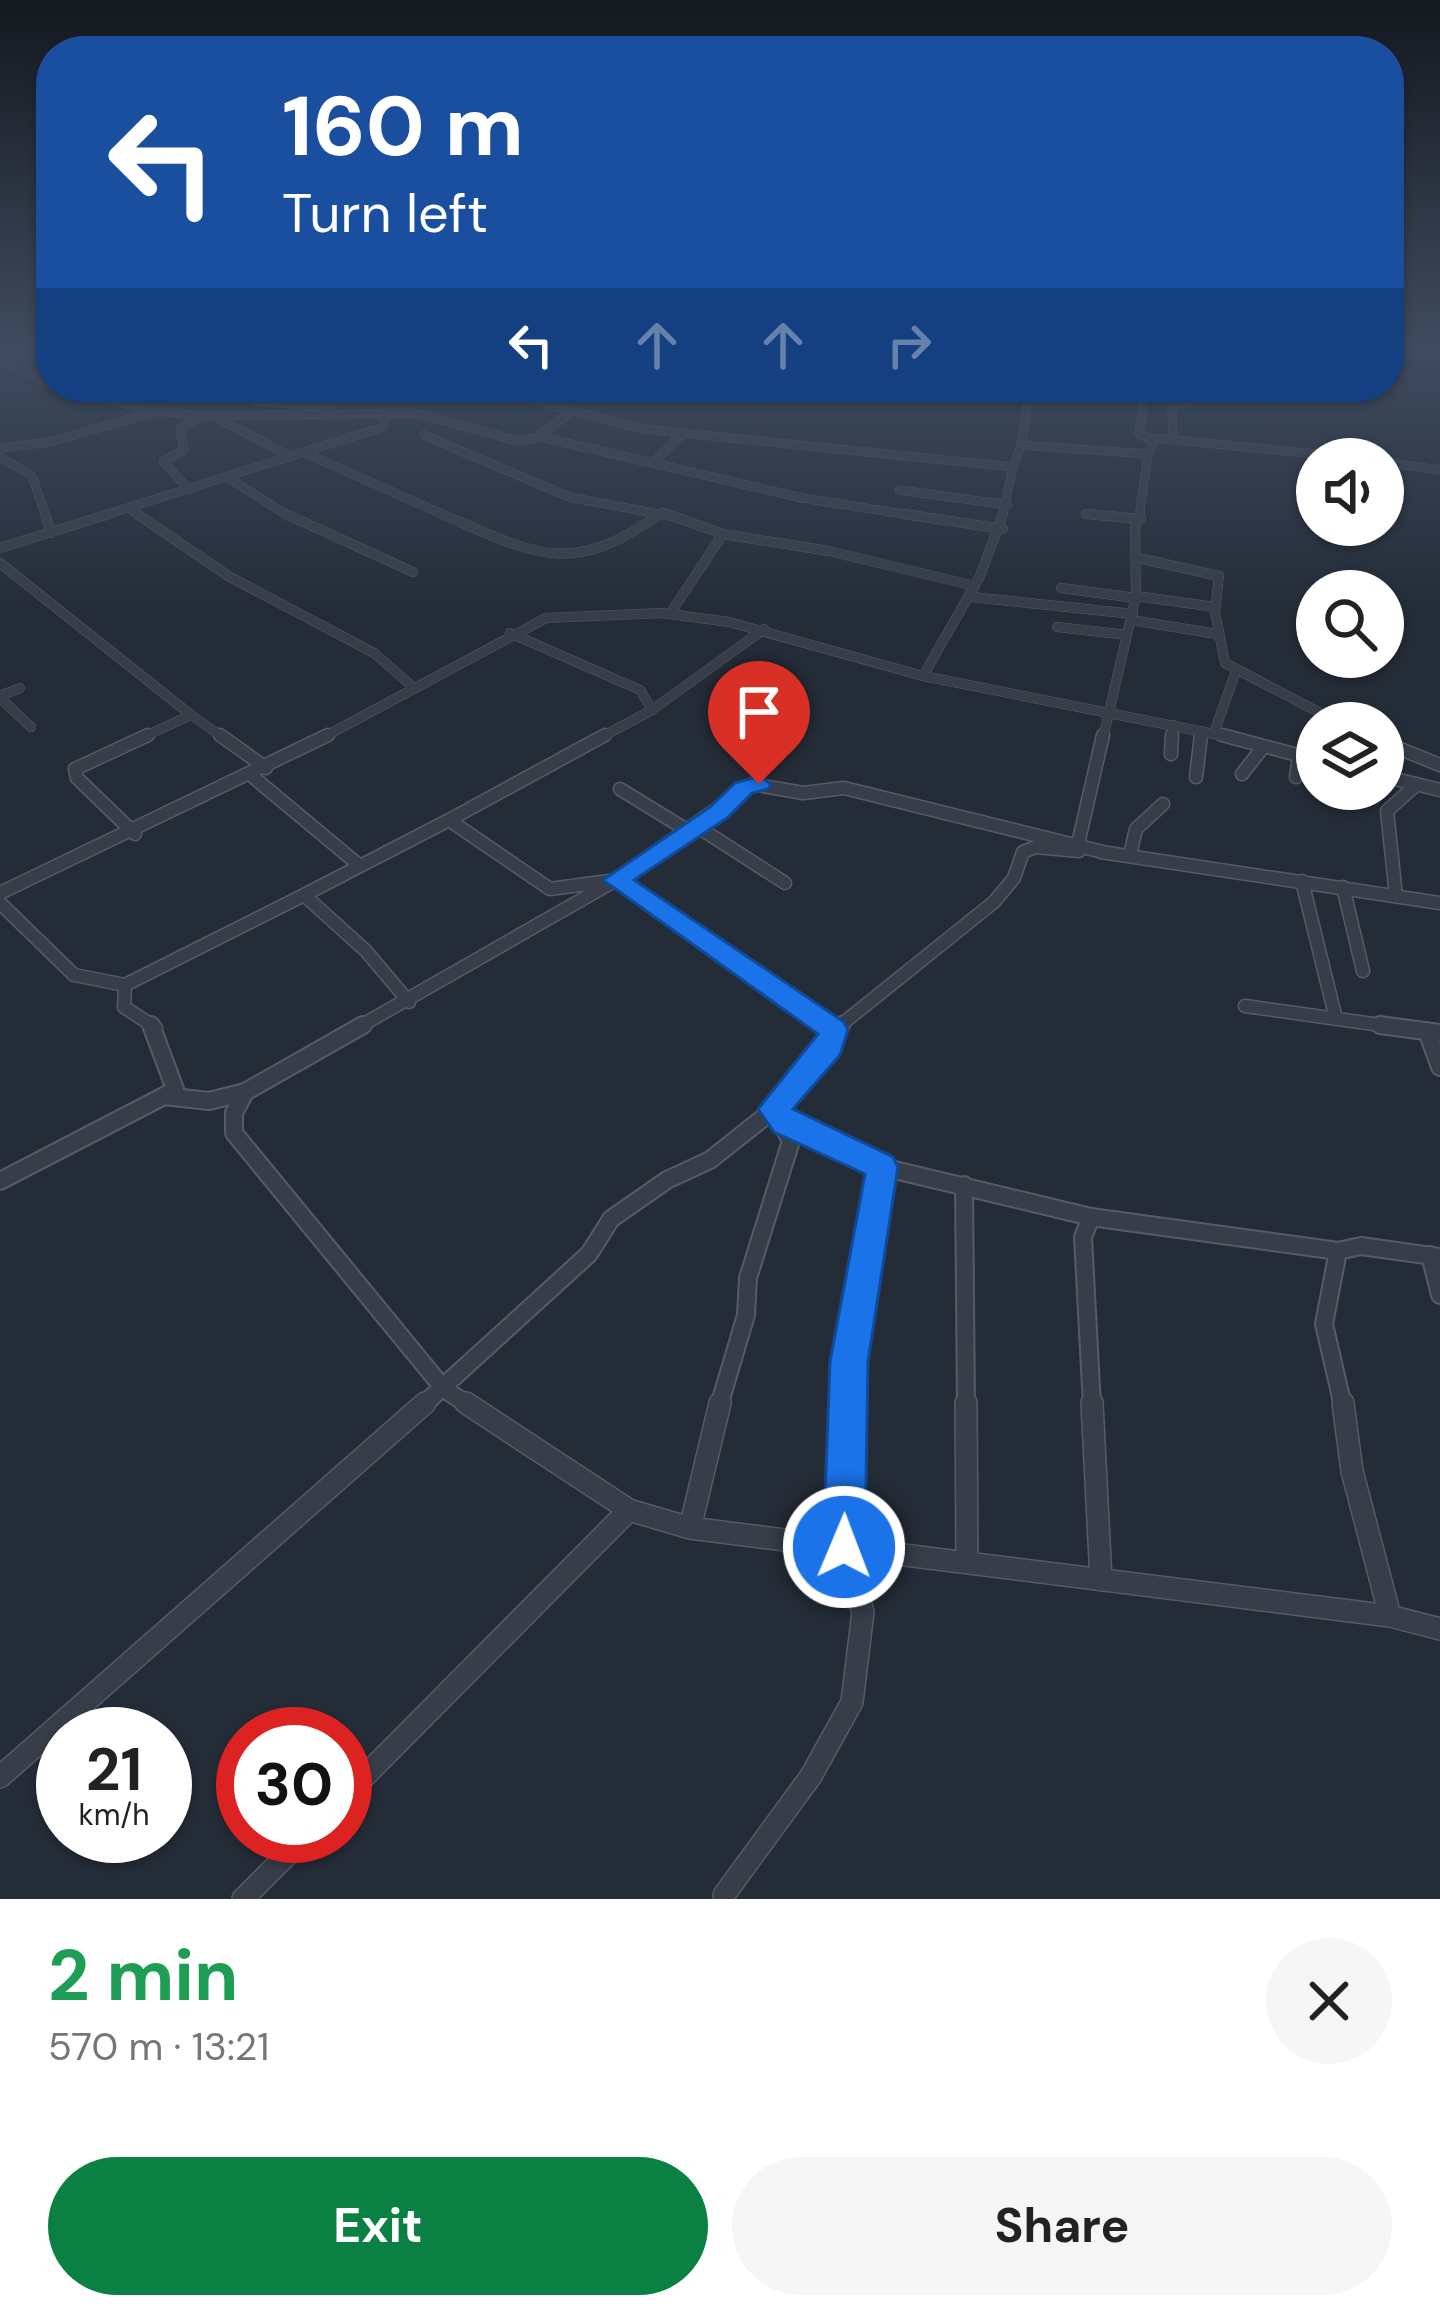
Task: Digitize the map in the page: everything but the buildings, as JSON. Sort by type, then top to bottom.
[{"type":"street","points":[[0,448],[76,435]]},
{"type":"street","points":[[181,435],[184,449],[164,461],[189,490]]},
{"type":"street","points":[[246,435],[291,457]]},
{"type":"street","points":[[0,548],[359,435]]},
{"type":"street","points":[[424,435],[568,497],[662,512],[723,534],[829,550],[973,591],[1217,634]]},
{"type":"street","points":[[500,435],[518,441],[537,437],[656,460],[802,498],[1003,529]]},
{"type":"street","points":[[537,437],[540,435]]},
{"type":"street","points":[[656,460],[681,435]]},
{"type":"street","points":[[688,435],[1013,467]]},
{"type":"street","points":[[923,676],[1003,529],[1023,435]]},
{"type":"street","points":[[1140,435],[1296,452]]},
{"type":"street","points":[[1173,435],[1173,440]]},
{"type":"street","points":[[1078,844],[1136,597],[1135,527],[1141,519],[1151,439]]},
{"type":"street","points":[[1021,445],[1148,454]]},
{"type":"street","points":[[305,452],[526,551],[556,558],[605,552],[662,512]]},
{"type":"street","points":[[0,457],[32,476],[51,533]]},
{"type":"street","points":[[1404,465],[1440,470]]},
{"type":"street","points":[[227,477],[291,517],[413,572]]},
{"type":"street","points":[[899,490],[1008,505]]},
{"type":"street","points":[[130,509],[181,539],[224,573],[389,663],[413,687]]},
{"type":"street","points":[[1086,514],[1141,519]]},
{"type":"street","points":[[670,614],[723,534]]},
{"type":"street","points":[[1138,558],[1219,576],[1215,608],[1225,663],[1297,702]]},
{"type":"street","points":[[0,563],[191,715],[266,768]]},
{"type":"street","points":[[1061,588],[1215,608]]},
{"type":"street","points":[[0,893],[252,776],[510,633],[546,618],[670,614],[764,629],[923,676],[1208,732],[1296,754]]},
{"type":"street","points":[[1057,627],[1127,635]]},
{"type":"street","points":[[0,903],[74,975],[100,984],[124,985],[449,820],[652,710],[764,629]]},
{"type":"street","points":[[510,633],[640,690],[652,710]]},
{"type":"street","points":[[1196,777],[1208,732],[1236,671]]},
{"type":"street","points":[[20,688],[0,697],[31,728]]},
{"type":"street","points":[[135,834],[77,778],[75,769],[191,715]]},
{"type":"street","points":[[1171,754],[1173,725]]},
{"type":"street","points":[[1242,774],[1248,760],[1264,746]]},
{"type":"street","points":[[1404,751],[1440,766]]},
{"type":"street","points":[[252,776],[360,866]]},
{"type":"street","points":[[1404,781],[1440,790]]},
{"type":"street","points":[[164,1096],[209,1102],[245,1092],[409,1003],[616,880],[694,830],[752,784],[803,793],[829,786],[1107,853]]},
{"type":"street","points":[[1396,896],[1387,812],[1417,784]]},
{"type":"street","points":[[620,789],[785,883]]},
{"type":"street","points":[[1130,855],[1136,829],[1163,804]]},
{"type":"street","points":[[449,820],[550,889],[616,880],[834,1030]]},
{"type":"street","points":[[690,1528],[735,1338],[746,1315],[748,1278],[790,1141],[774,1109],[829,1047],[834,1030],[994,902],[1014,878],[1023,852],[1036,847],[1130,855],[1440,903]]},
{"type":"street","points":[[1301,881],[1336,1019]]},
{"type":"street","points":[[1343,887],[1363,971]]},
{"type":"street","points":[[304,895],[366,951],[409,1003]]},
{"type":"street","points":[[0,1181],[175,1089],[158,1053],[156,1028],[124,1006],[124,985]]},
{"type":"street","points":[[1245,1006],[1433,1032],[1440,1067]]},
{"type":"street","points":[[245,1092],[235,1113],[234,1133],[444,1389],[629,1510],[690,1528],[1390,1616],[1440,1629]]},
{"type":"street","points":[[0,1777],[444,1389],[589,1254],[611,1219],[668,1180],[710,1160],[768,1114],[882,1167],[1091,1217],[1338,1252],[1361,1246],[1435,1256],[1440,1294]]},
{"type":"street","points":[[724,1898],[811,1775],[853,1702],[863,1612],[844,1547],[849,1362],[882,1167]]},
{"type":"street","points":[[964,1184],[967,1562]]},
{"type":"street","points":[[1091,1217],[1083,1237],[1101,1580]]},
{"type":"street","points":[[1338,1252],[1332,1263],[1324,1324],[1342,1389],[1352,1471],[1390,1616]]},
{"type":"street","points":[[372,1769],[629,1510]]},
{"type":"street","points":[[243,1899],[279,1863]]},
{"type":"route","points":[[759,784],[743,788],[718,813],[616,880],[834,1030],[829,1047],[774,1109],[785,1123],[882,1167],[849,1362],[844,1547]]}]
